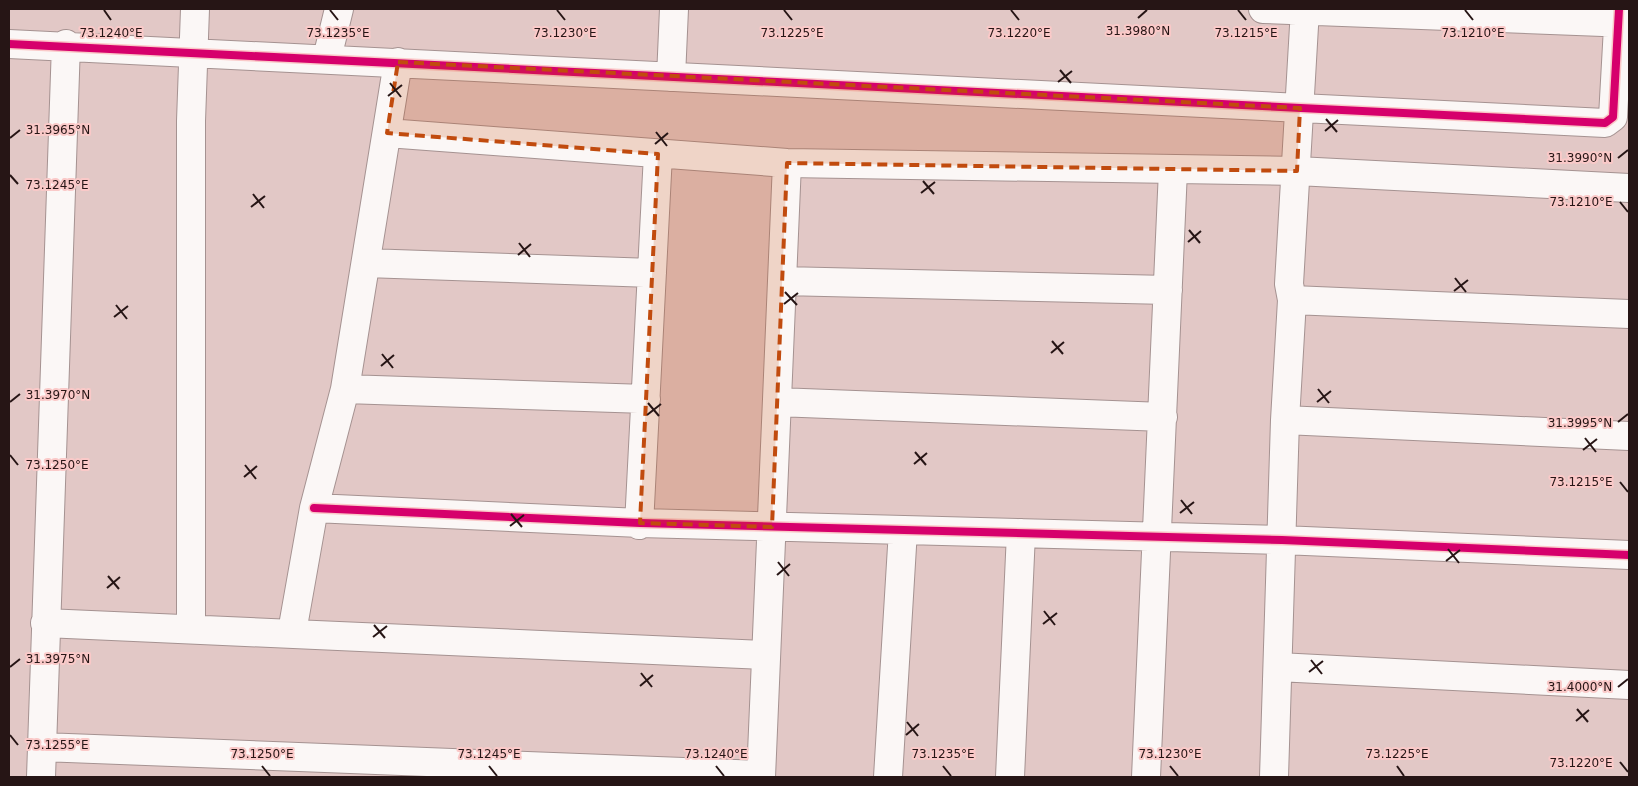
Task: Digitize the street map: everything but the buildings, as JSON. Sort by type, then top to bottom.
[{"type":"street","points":[[191,629],[191,121],[195,9]]},
{"type":"street","points":[[327,58],[339,9]]},
{"type":"street","points":[[671,77],[674,9]]},
{"type":"street","points":[[9,44],[66,45],[194,53],[327,58],[671,77],[1605,123],[1613,117],[1622,18],[1263,9]]},
{"type":"street","points":[[1274,777],[1285,420],[1292,300],[1289,284],[1305,10]]},
{"type":"street","points":[[41,777],[66,45]]},
{"type":"street","points":[[292,632],[314,508],[345,389],[398,62]]},
{"type":"street","points":[[387,133],[787,163],[1297,171],[1629,188]]},
{"type":"street","points":[[640,524],[658,154]]},
{"type":"street","points":[[42,747],[332,768],[761,776],[787,163]]},
{"type":"street","points":[[1146,777],[1173,170]]},
{"type":"street","points":[[366,263],[652,273]]},
{"type":"street","points":[[782,281],[1168,290]]},
{"type":"street","points":[[1292,300],[1629,314]]},
{"type":"street","points":[[345,389],[646,399]]},
{"type":"street","points":[[777,402],[1162,417]]},
{"type":"street","points":[[1285,420],[1629,436]]},
{"type":"street","points":[[314,508],[640,524],[1282,540],[1629,555]]},
{"type":"street","points":[[888,777],[903,530]]},
{"type":"street","points":[[1010,777],[1021,533]]},
{"type":"street","points":[[46,623],[292,632],[766,655]]},
{"type":"street","points":[[1278,667],[1629,685]]},
{"type":"highlighted area","points":[[398,62],[1300,108],[1297,171],[787,163],[772,527],[640,523],[658,154],[387,133]]},
{"type":"cycle path","points":[[9,44],[1605,123],[1613,117],[1619,9]]},
{"type":"cycle path","points":[[314,508],[640,523],[1282,540],[1629,555]]}]
